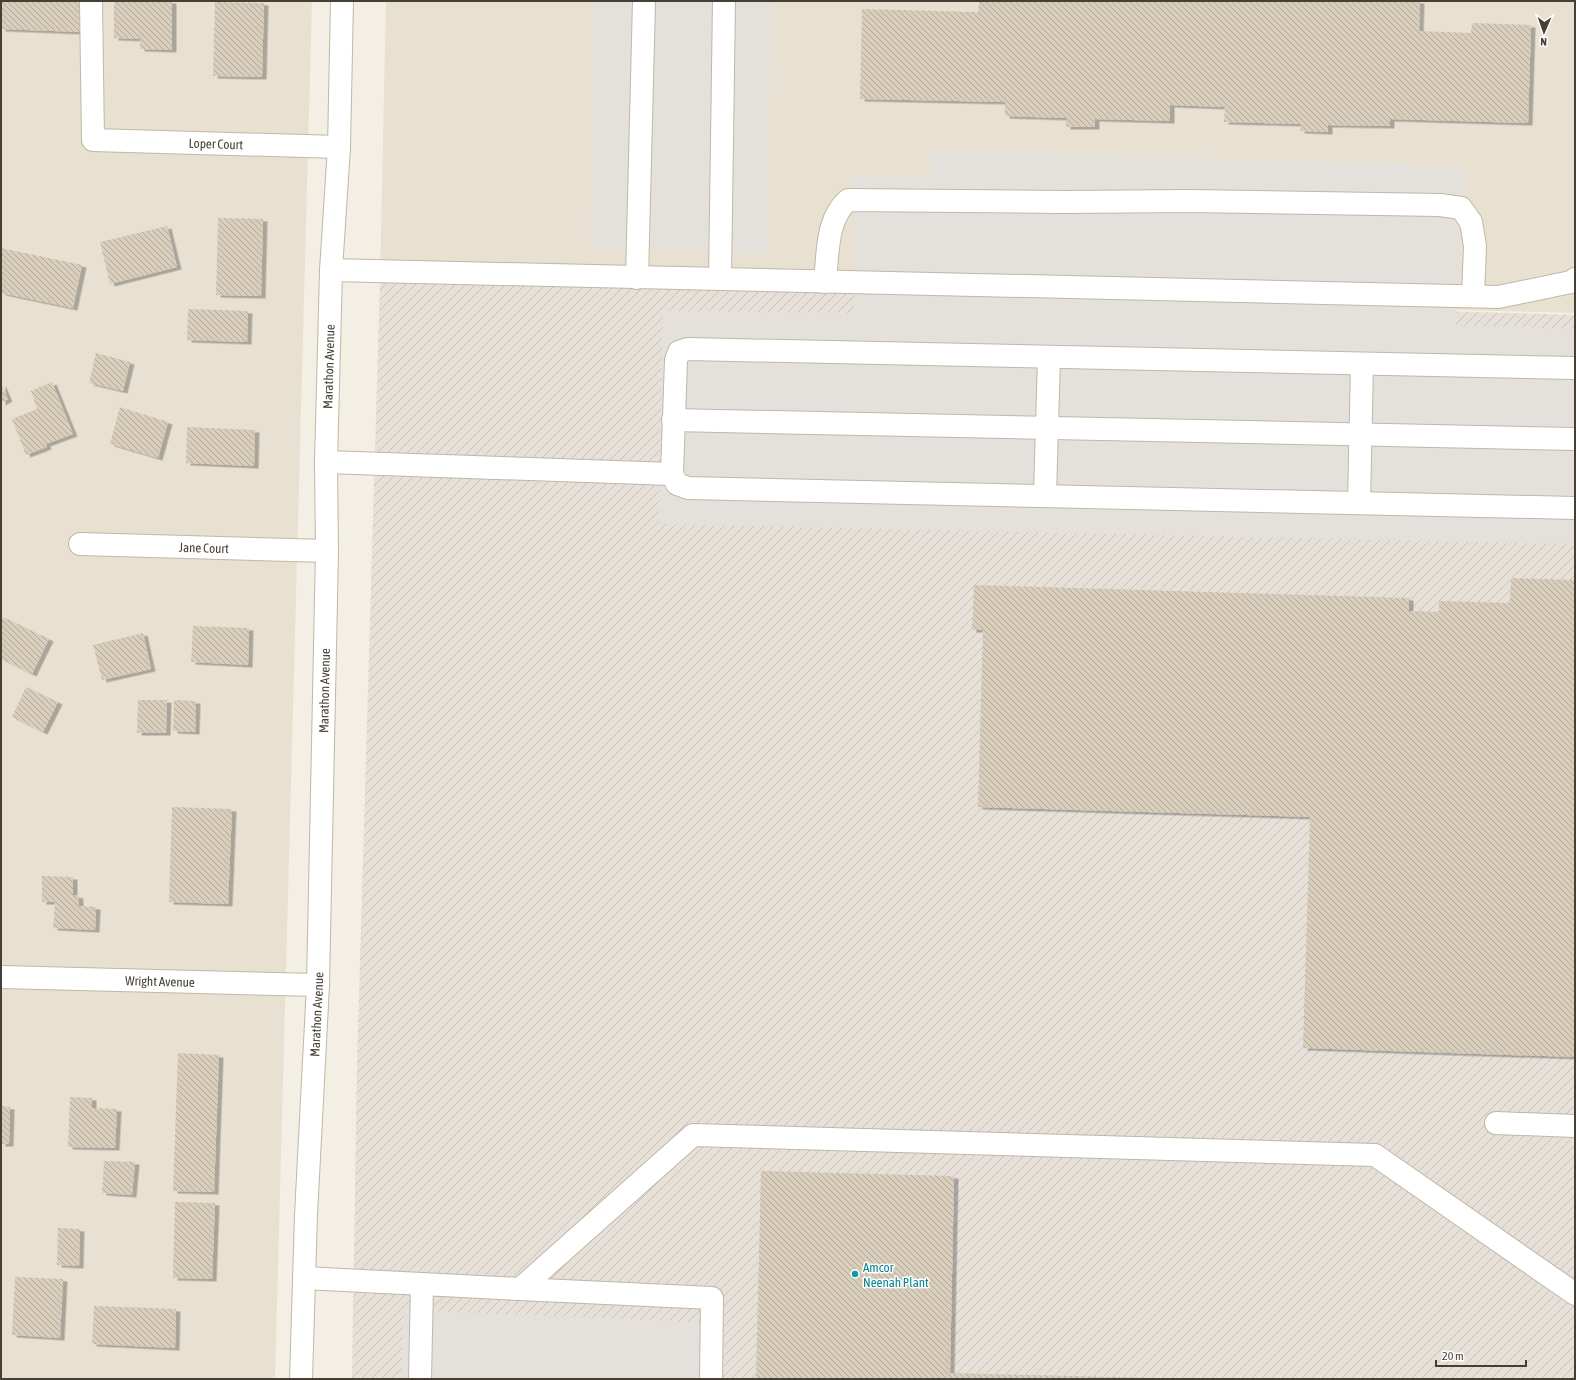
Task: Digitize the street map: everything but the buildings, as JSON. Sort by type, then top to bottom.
[{"type":"street","name":"Loper Court","points":[[91,1],[93,140],[339,147]]},
{"type":"street","name":"Marathon Avenue","points":[[301,1379],[306,1215],[318,985],[327,551],[326,462],[331,270],[339,147],[342,1]]},
{"type":"street","points":[[637,278],[644,1]]},
{"type":"street","points":[[720,279],[724,1]]},
{"type":"street","points":[[825,282],[832,224],[840,206],[848,200],[1056,202],[1190,201],[1440,205],[1460,208],[1471,222],[1475,246],[1473,296]]},
{"type":"street","points":[[331,270],[1498,297],[1571,282],[1575,279]]},
{"type":"street","points":[[1575,368],[688,350],[680,352],[676,360],[672,474],[677,484],[688,488],[1575,508]]},
{"type":"street","points":[[1045,496],[1049,357]]},
{"type":"street","points":[[1359,503],[1362,364]]},
{"type":"street","points":[[673,420],[1575,439]]},
{"type":"street","points":[[326,462],[672,474]]},
{"type":"street","name":"Jane Court","points":[[80,544],[327,551]]},
{"type":"street","name":"Wright Avenue","points":[[1,977],[318,985]]},
{"type":"street","points":[[1496,1123],[1575,1126]]},
{"type":"street","points":[[520,1289],[693,1135],[1375,1155],[1575,1294]]},
{"type":"street","points":[[304,1278],[712,1298],[711,1379]]},
{"type":"street","points":[[420,1379],[422,1284]]},
{"type":"shaded area","points":[[1,1],[312,1],[275,1379],[1,1379]]},
{"type":"shaded area","points":[[386,1],[1575,1],[1575,313],[380,280]]},
{"type":"shaded area","points":[[594,1],[771,1],[767,253],[590,247]]},
{"type":"shaded area","points":[[931,150],[1464,166],[1456,325],[1575,329],[1575,544],[659,524],[663,311],[855,313],[852,175],[931,176]]},
{"type":"shaded area","points":[[380,280],[1575,315],[1575,1379],[352,1379],[357,1064]]},
{"type":"shaded area","points":[[404,1310],[718,1323],[716,1379],[401,1379]]},
{"type":"place","name":"Amcor Neenah Plant","points":[[855,1274]]}]
